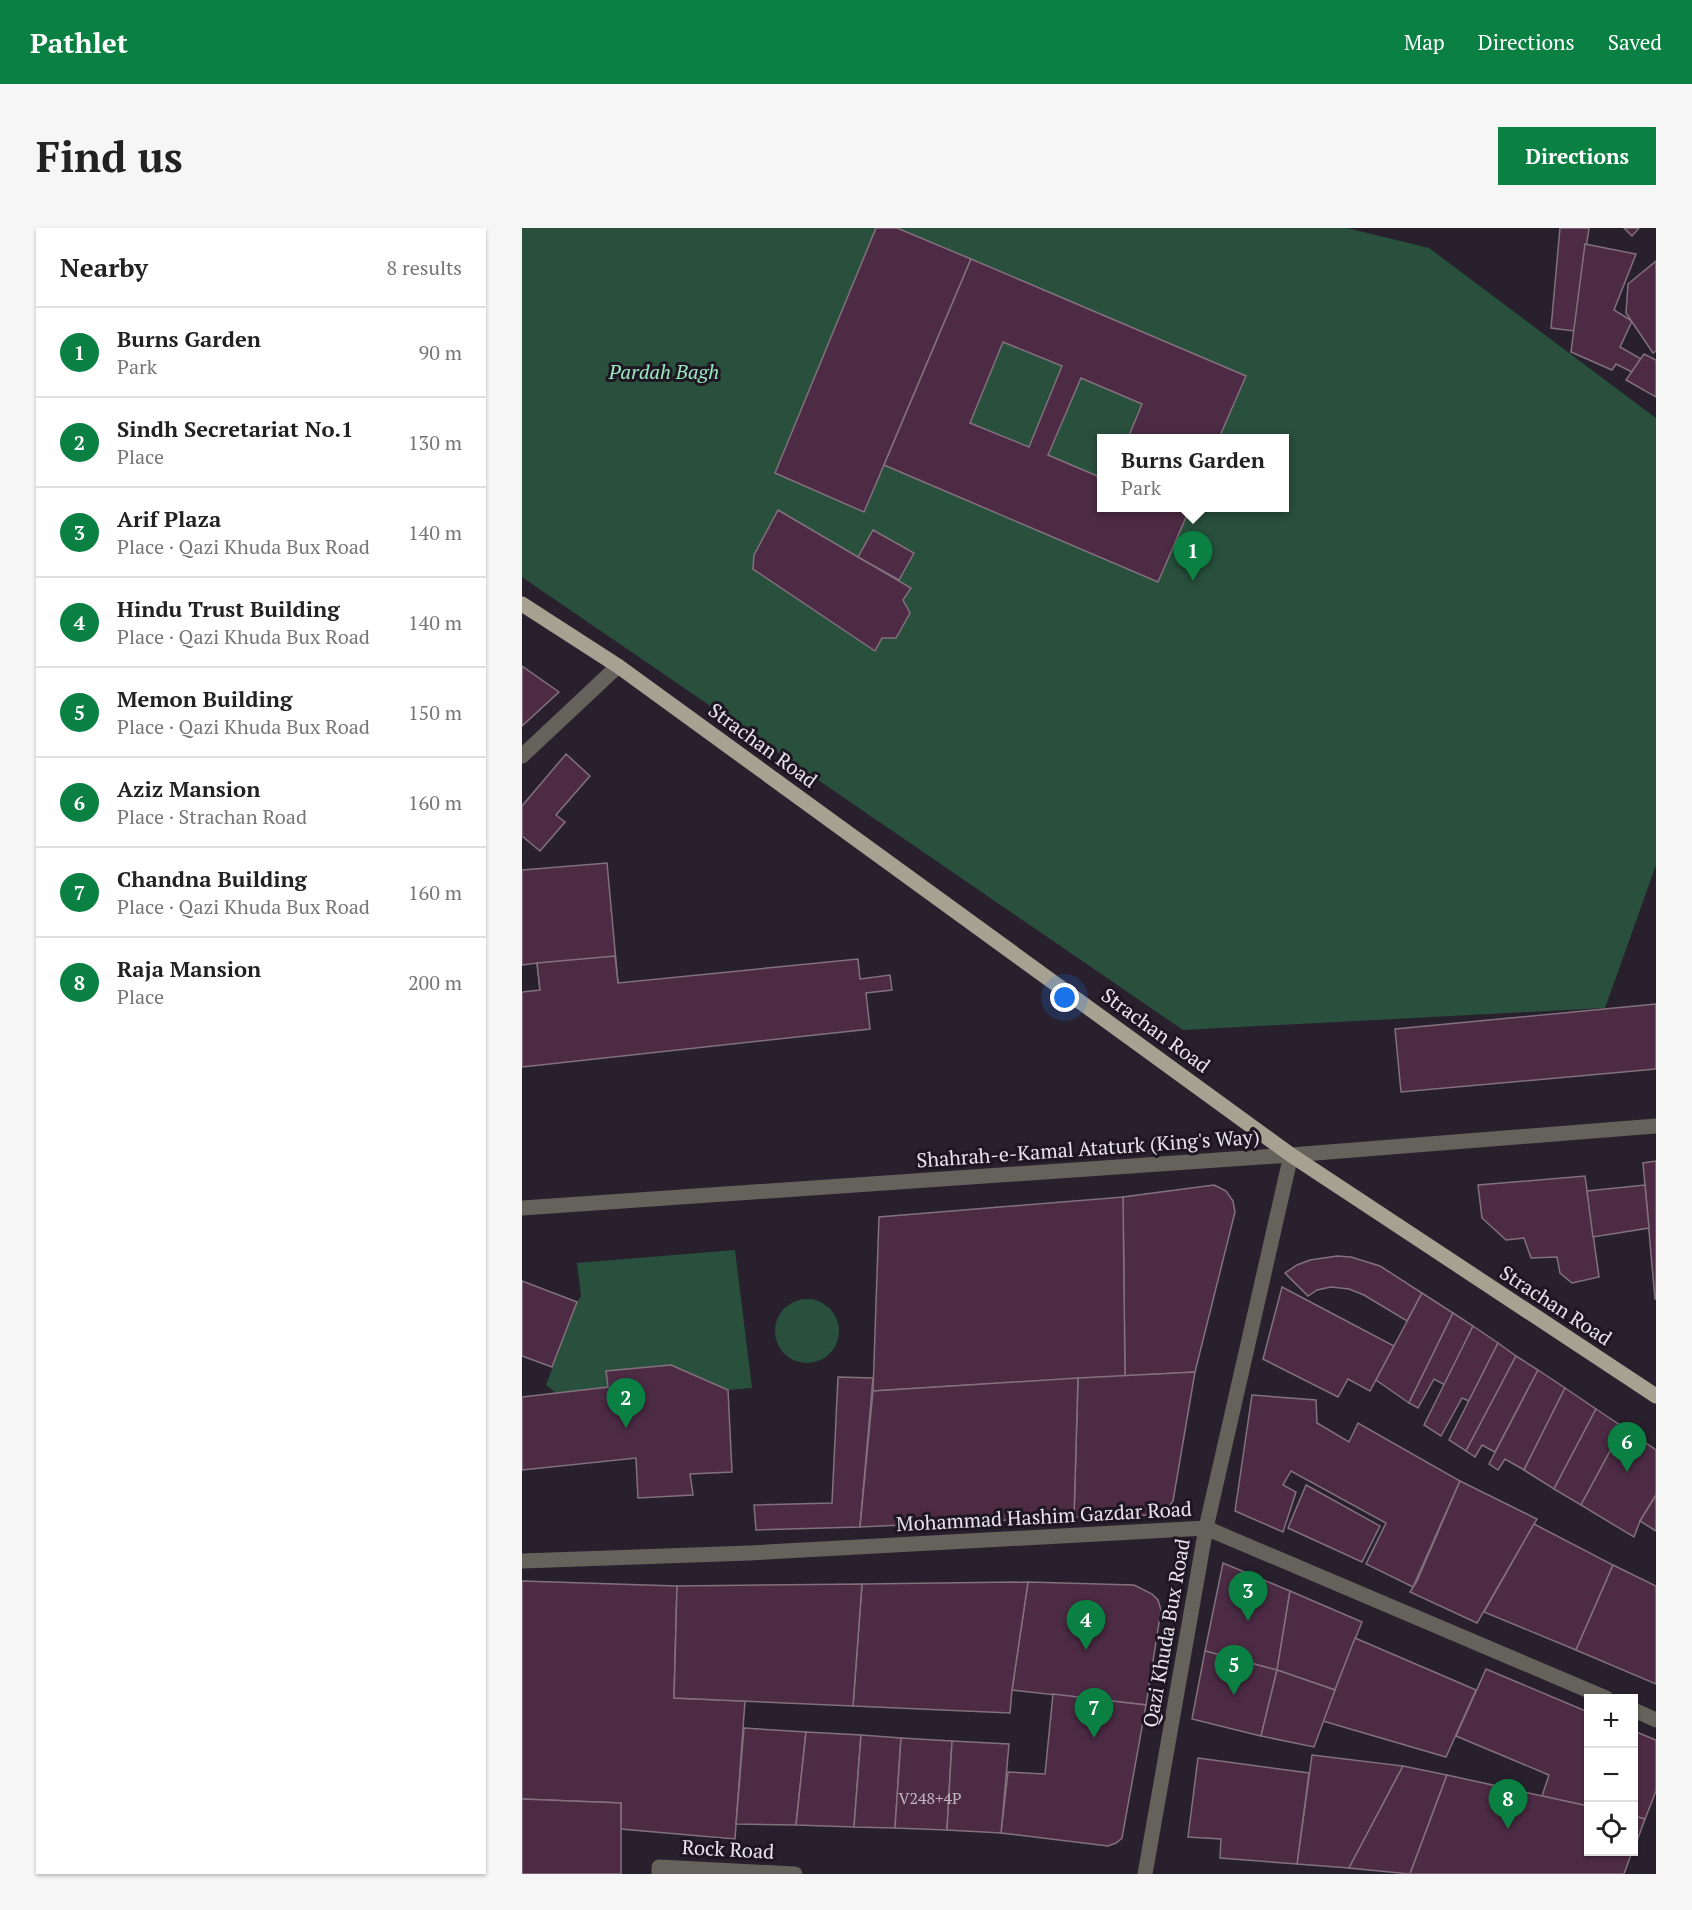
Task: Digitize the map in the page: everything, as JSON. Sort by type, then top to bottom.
[{"type":"main road","name":"Strachan Road","points":[[522,604],[618,666],[1291,1155],[1656,1396]]},
{"type":"street","points":[[522,756],[618,666]]},
{"type":"street","name":"Shahrah-e-Kamal Ataturk (King's Way)","points":[[522,1208],[1291,1155],[1656,1126]]},
{"type":"street","name":"Qazi Khuda Bux Road","points":[[1145,1874],[1206,1528],[1291,1155]]},
{"type":"street","name":"Mohammad Hashim Gazdar Road","points":[[522,1561],[750,1553],[1206,1528],[1597,1694]]},
{"type":"street","points":[[1638,1712],[1656,1720]]},
{"type":"street","name":"Rock Road","points":[[659,1870],[795,1874]]},
{"type":"green space","name":"Pardah Bagh","points":[[522,228],[1347,228],[1429,248],[1656,418],[1656,865],[1605,1008],[1183,1030],[522,577]]},
{"type":"green space","points":[[735,1250],[752,1388],[728,1390],[671,1365],[606,1371],[608,1387],[556,1393],[546,1385],[581,1296],[577,1263]]},
{"type":"green space","points":[[807,1299],[819,1301],[830,1308],[837,1319],[839,1331],[837,1343],[830,1354],[819,1361],[807,1363],[795,1361],[784,1354],[777,1343],[775,1331],[777,1319],[784,1308],[795,1301]]},
{"type":"building","points":[[876,228],[897,228],[971,259],[864,512],[775,473]]},
{"type":"building","points":[[1560,228],[1589,228],[1574,331],[1551,328]]},
{"type":"building","points":[[1624,228],[1639,228],[1632,236]]},
{"type":"building","points":[[1585,244],[1636,254],[1614,310],[1632,321],[1620,347],[1641,359],[1632,372],[1616,364],[1612,370],[1571,352]]},
{"type":"building","points":[[971,259],[1246,376],[1221,434],[1130,434],[1142,404],[1081,378],[1048,455],[1097,476],[1097,512],[1188,512],[1158,582],[884,465]],"holes":[[[1003,342],[1062,366],[1029,447],[970,423]]]},
{"type":"building","points":[[1656,261],[1656,351],[1653,353],[1626,313],[1628,284]]},
{"type":"building","points":[[1644,354],[1656,360],[1656,397],[1626,380]]},
{"type":"building","points":[[778,510],[911,588],[903,600],[910,613],[896,638],[882,638],[875,651],[753,569],[754,555]]},
{"type":"building","points":[[873,530],[914,553],[899,580],[858,557]]},
{"type":"building","points":[[522,666],[559,692],[522,726]]},
{"type":"building","points":[[566,754],[590,776],[556,815],[565,822],[540,851],[522,836],[522,806]]},
{"type":"building","points":[[607,863],[618,983],[540,990],[537,963],[522,965],[522,870]]},
{"type":"building","points":[[615,956],[618,983],[858,959],[860,979],[890,975],[892,990],[866,993],[870,1029],[522,1067],[522,992],[540,990],[537,963]]},
{"type":"building","points":[[1656,1004],[1656,1069],[1401,1092],[1395,1029]]},
{"type":"building","points":[[1656,1161],[1656,1299],[1655,1299],[1643,1163]]},
{"type":"building","points":[[1585,1176],[1599,1277],[1572,1283],[1560,1273],[1557,1257],[1531,1258],[1524,1238],[1506,1240],[1482,1218],[1478,1185]]},
{"type":"building","points":[[1214,1185],[1226,1191],[1233,1201],[1235,1212],[1195,1372],[1125,1376],[1123,1197]]},
{"type":"building","points":[[1645,1185],[1649,1228],[1593,1237],[1587,1191]]},
{"type":"building","points":[[1123,1197],[1125,1376],[873,1391],[879,1217]]},
{"type":"building","points":[[1337,1256],[1351,1257],[1380,1266],[1422,1293],[1407,1321],[1364,1295],[1349,1289],[1331,1287],[1317,1290],[1308,1296],[1285,1273],[1310,1260]]},
{"type":"building","points":[[522,1281],[577,1302],[552,1367],[522,1356]]},
{"type":"building","points":[[1282,1287],[1394,1346],[1370,1391],[1348,1379],[1338,1397],[1263,1359]]},
{"type":"building","points":[[1422,1293],[1453,1313],[1409,1403],[1376,1380]]},
{"type":"building","points":[[1453,1313],[1473,1326],[1445,1385],[1434,1379],[1418,1408],[1409,1403]]},
{"type":"building","points":[[1473,1326],[1498,1343],[1469,1401],[1462,1398],[1441,1436],[1424,1425]]},
{"type":"building","points":[[1498,1343],[1516,1356],[1466,1451],[1449,1440]]},
{"type":"building","points":[[1516,1356],[1538,1370],[1495,1452],[1482,1445],[1475,1457],[1466,1451]]},
{"type":"building","points":[[671,1365],[728,1390],[732,1472],[690,1474],[693,1495],[638,1498],[636,1458],[522,1470],[522,1397],[608,1387],[606,1371]]},
{"type":"building","points":[[1538,1370],[1565,1388],[1524,1470],[1505,1459],[1498,1470],[1489,1464]]},
{"type":"building","points":[[1195,1372],[1173,1501],[1166,1510],[1152,1515],[1074,1517],[1078,1378]]},
{"type":"building","points":[[838,1377],[873,1378],[860,1527],[756,1530],[754,1505],[832,1503]]},
{"type":"building","points":[[1078,1378],[1074,1517],[860,1527],[873,1391]]},
{"type":"building","points":[[1565,1388],[1596,1409],[1554,1489],[1524,1470]]},
{"type":"building","points":[[1252,1395],[1316,1400],[1317,1423],[1349,1442],[1358,1423],[1460,1481],[1413,1587],[1366,1564],[1386,1523],[1291,1471],[1283,1485],[1296,1492],[1283,1532],[1235,1511]]},
{"type":"building","points":[[1596,1409],[1623,1427],[1581,1505],[1554,1489]]},
{"type":"building","points":[[1623,1427],[1656,1450],[1656,1495],[1640,1521],[1634,1537],[1581,1505]]},
{"type":"building","points":[[1460,1481],[1537,1519],[1477,1623],[1410,1592],[1417,1581]]},
{"type":"building","points":[[1306,1485],[1380,1526],[1362,1562],[1288,1528]]},
{"type":"building","points":[[1656,1495],[1656,1531],[1640,1521]]},
{"type":"building","points":[[1534,1524],[1613,1565],[1576,1650],[1484,1612]]},
{"type":"building","points":[[1223,1563],[1290,1591],[1277,1670],[1205,1651]]},
{"type":"building","points":[[1613,1565],[1656,1586],[1656,1684],[1576,1650]]},
{"type":"building","points":[[522,1581],[677,1586],[674,1698],[745,1701],[735,1839],[621,1829],[621,1803],[522,1799]]},
{"type":"building","points":[[1028,1582],[1134,1585],[1152,1594],[1158,1600],[1161,1610],[1146,1705],[1012,1690]]},
{"type":"building","points":[[1028,1582],[1010,1713],[853,1706],[862,1584]]},
{"type":"building","points":[[862,1584],[853,1706],[674,1698],[677,1586]]},
{"type":"building","points":[[1290,1591],[1362,1622],[1335,1690],[1277,1670]]},
{"type":"building","points":[[1355,1638],[1476,1690],[1446,1757],[1323,1721]]},
{"type":"building","points":[[1205,1651],[1277,1670],[1261,1736],[1192,1719]]},
{"type":"building","points":[[1486,1669],[1584,1710],[1584,1805],[1542,1796],[1549,1775],[1456,1736]]},
{"type":"building","points":[[1277,1670],[1335,1690],[1314,1747],[1261,1736]]},
{"type":"building","points":[[1053,1694],[1146,1705],[1122,1838],[1116,1843],[1108,1846],[1001,1833],[1008,1772],[1045,1774]]},
{"type":"building","points":[[744,1728],[806,1732],[796,1825],[736,1824]]},
{"type":"building","points":[[806,1732],[861,1735],[854,1827],[796,1825]]},
{"type":"building","points":[[1638,1733],[1656,1740],[1656,1791],[1645,1819],[1638,1817]]},
{"type":"building","points":[[861,1735],[901,1738],[895,1828],[854,1827]]},
{"type":"building","points":[[901,1738],[952,1741],[947,1830],[895,1828]]},
{"type":"building","points":[[952,1741],[1009,1744],[1001,1833],[947,1830]]},
{"type":"building","points":[[1312,1755],[1403,1766],[1349,1868],[1297,1864]]},
{"type":"building","points":[[1198,1758],[1309,1773],[1297,1864],[1220,1858],[1221,1839],[1188,1837]]},
{"type":"building","points":[[1403,1766],[1447,1775],[1410,1874],[1349,1868]]},
{"type":"building","points":[[1447,1775],[1584,1805],[1584,1856],[1631,1856],[1624,1874],[1410,1874]]},
{"type":"building","points":[[522,1799],[621,1803],[621,1874],[522,1874]]},
{"type":"building","points":[[1638,1817],[1645,1819],[1638,1838]]},
{"type":"place","name":"Burns Garden","points":[[1193,581]]},
{"type":"place","name":"Sindh Secretariat No.1","points":[[626,1428]]},
{"type":"place","name":"Aziz Mansion","points":[[1627,1472]]},
{"type":"place","name":"Arif Plaza","points":[[1248,1621]]},
{"type":"place","name":"Hindu Trust Building","points":[[1086,1650]]},
{"type":"place","name":"Memon Building","points":[[1234,1695]]},
{"type":"place","name":"Chandna Building","points":[[1094,1738]]},
{"type":"place","name":"Raja Mansion","points":[[1508,1829]]}]
